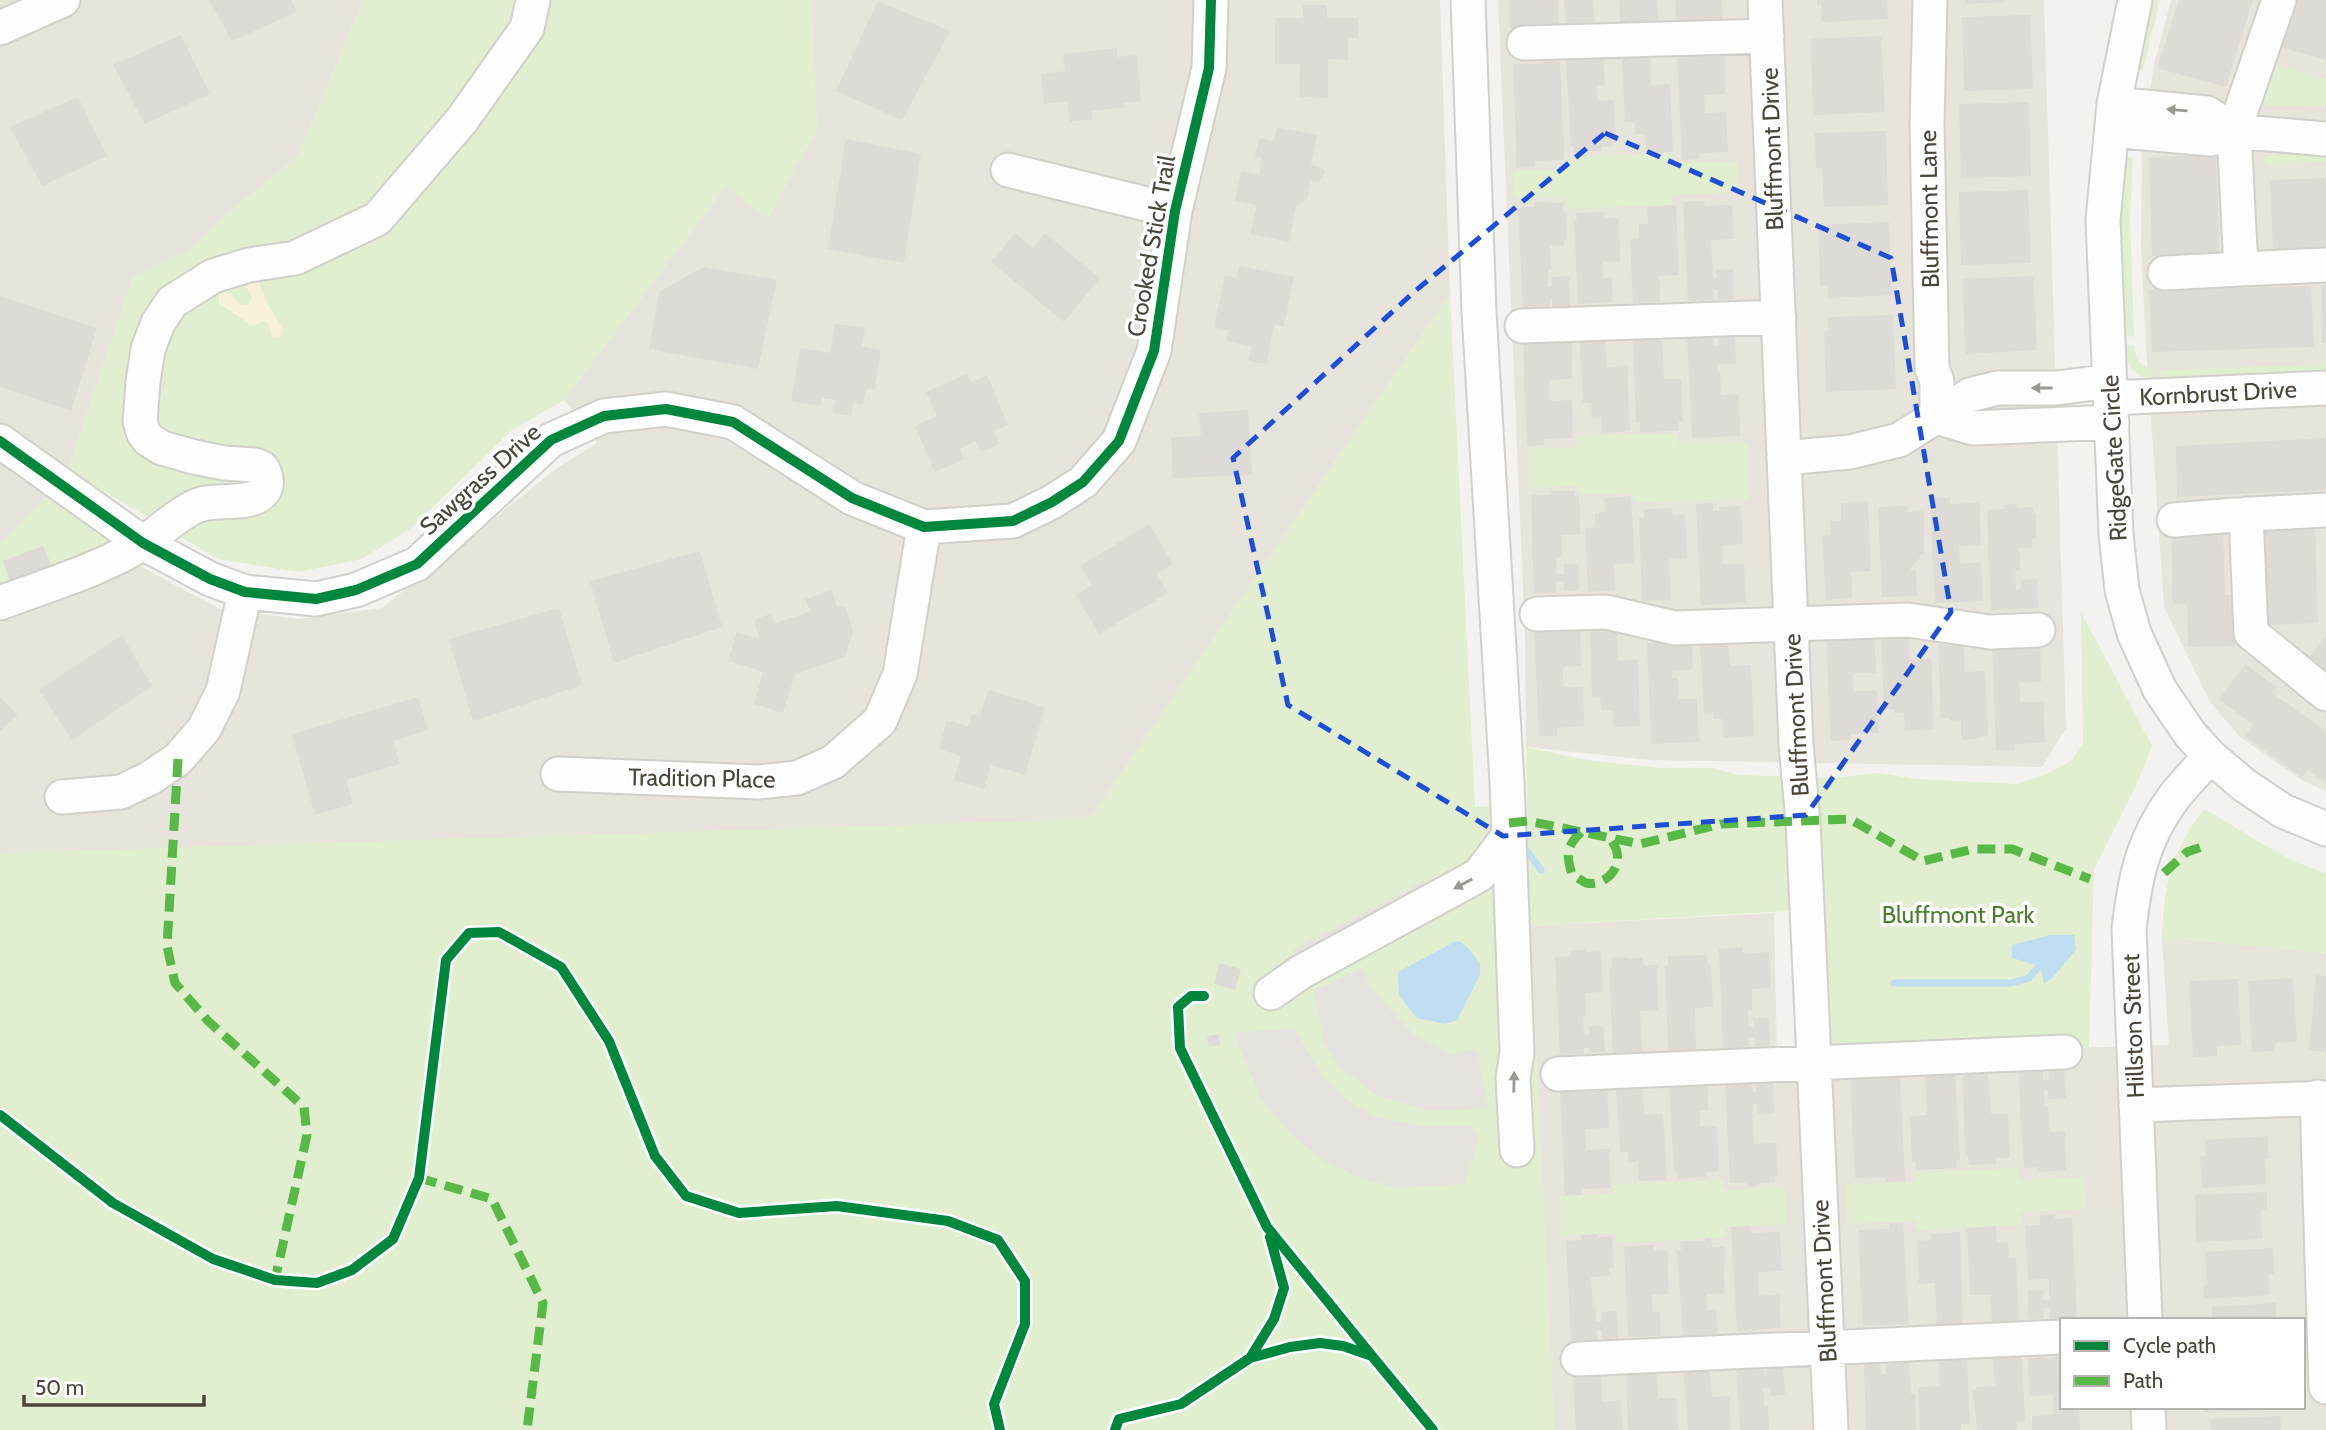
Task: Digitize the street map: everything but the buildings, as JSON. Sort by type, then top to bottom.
[{"type":"street","points":[[0,28],[63,0]]},
{"type":"street","points":[[0,603],[108,560],[143,543],[184,511],[212,501],[252,499],[261,495],[266,489],[267,481],[262,468],[194,457],[162,447],[149,440],[143,432],[140,421],[143,382],[148,349],[158,323],[172,302],[213,276],[249,265],[295,258],[377,219],[462,120],[527,27],[533,0]]},
{"type":"street","name":"Crooked Stick Trail","points":[[1083,482],[1119,441],[1154,351],[1175,211],[1209,68],[1210,0]]},
{"type":"street","points":[[1468,0],[1479,312],[1507,782],[1517,1053],[1513,1079],[1517,1150]]},
{"type":"street","name":"Bluffmont Drive","points":[[1765,0],[1796,746],[1803,821],[1832,1430]]},
{"type":"street","name":"Bluffmont Lane","points":[[1930,0],[1927,138],[1932,369],[1937,381],[1937,417]]},
{"type":"street","name":"RidgeGate Circle","points":[[2135,0],[2113,117],[2104,220],[2122,590],[2134,633],[2160,690],[2190,734],[2210,756],[2244,785],[2283,811],[2326,829]]},
{"type":"street","points":[[2241,269],[2234,131],[2279,0]]},
{"type":"street","points":[[1524,44],[1767,36]]},
{"type":"street","points":[[2113,117],[2210,139],[2234,131],[2326,139]]},
{"type":"street","points":[[1008,170],[1175,211]]},
{"type":"street","points":[[2165,273],[2326,265]]},
{"type":"street","points":[[1522,327],[1779,317]]},
{"type":"street","name":"Kornbrust Drive","points":[[1937,417],[1973,428],[2111,400],[2326,388]]},
{"type":"street","name":"Sawgrass Drive","points":[[0,441],[143,543],[210,579],[245,592],[316,599],[356,590],[418,564],[551,440],[604,416],[666,410],[733,422],[852,498],[924,527],[1013,521],[1052,502],[1083,482]]},
{"type":"street","points":[[1784,458],[1850,452],[1899,440],[1937,417]]},
{"type":"street","points":[[2174,520],[2326,510]]},
{"type":"street","points":[[2246,514],[2251,633],[2326,694]]},
{"type":"street","name":"Tradition Place","points":[[558,774],[759,782],[797,778],[833,762],[880,721],[900,674],[924,527]]},
{"type":"street","points":[[62,797],[121,792],[150,778],[178,759],[204,729],[223,691],[245,592]]},
{"type":"street","points":[[1537,614],[1606,612],[1675,628],[1908,620],[1990,632],[2038,631]]},
{"type":"street","name":"Hillston Street","points":[[2145,1318],[2129,929],[2135,881],[2148,840],[2174,797],[2210,756]]},
{"type":"street","points":[[1270,993],[1301,972],[1479,875],[1509,835]]},
{"type":"street","points":[[1558,1074],[2065,1052]]},
{"type":"street","points":[[2136,1105],[2322,1098],[2326,1387]]},
{"type":"street","points":[[1578,1359],[2060,1336]]},
{"type":"street","points":[[2148,1409],[2149,1430]]},
{"type":"highlighted area","points":[[1605,133],[1891,258],[1951,612],[1806,815],[1503,836],[1288,705],[1233,458],[1414,292]]},
{"type":"shaded area","points":[[0,0],[363,0],[298,156],[223,217],[193,248],[133,277],[68,470],[50,494],[0,543]]},
{"type":"shaded area","points":[[811,0],[1440,0],[1450,294],[1086,824],[0,859],[0,618],[142,567],[220,609],[299,619],[382,608],[557,468],[597,443],[564,400],[726,186],[768,218],[817,129]]},
{"type":"shaded area","points":[[1498,0],[2044,0],[2066,728],[2042,767],[1650,760],[1526,747],[1525,635]]},
{"type":"shaded area","points":[[2171,0],[2326,0],[2326,791],[2300,779],[2239,736],[2210,702],[2164,607],[2141,246],[2142,149],[2154,65]]},
{"type":"shaded area","points":[[1424,881],[1431,895],[1302,966],[1293,950]]},
{"type":"shaded area","points":[[1774,913],[1777,1057],[2169,1045],[2162,941],[2182,939],[2326,953],[2326,1430],[1554,1430],[1530,926]]},
{"type":"shaded area","points":[[1362,968],[1372,990],[1416,1037],[1451,1054],[1477,1049],[1488,1108],[1432,1111],[1378,1096],[1342,1069],[1324,1044],[1314,990]]},
{"type":"shaded area","points":[[1294,1028],[1323,1078],[1345,1099],[1375,1117],[1420,1126],[1469,1125],[1479,1138],[1464,1184],[1399,1188],[1363,1179],[1324,1161],[1294,1137],[1262,1100],[1237,1042],[1236,1033]]},
{"type":"green space","points":[[363,0],[811,0],[817,129],[768,218],[725,187],[564,400],[512,430],[411,528],[362,559],[299,572],[218,559],[68,470],[133,276],[193,248],[223,217],[298,156]]},
{"type":"green space","points":[[2152,0],[2160,0],[2143,70],[2138,71],[2137,68]]},
{"type":"green space","points":[[2271,63],[2326,79],[2326,105],[2263,106],[2261,96]]},
{"type":"green space","points":[[1671,153],[1672,163],[1737,161],[1738,192],[1672,195],[1672,205],[1567,209],[1566,196],[1514,198],[1513,171],[1568,169],[1568,157]]},
{"type":"green space","points":[[2326,153],[2326,162],[2266,165],[2266,156]]},
{"type":"green space","points":[[2127,156],[2133,158],[2130,218],[2134,336],[2125,337],[2121,187]]},
{"type":"green space","name":"Bluffmont Park","points":[[1450,294],[1475,807],[1524,805],[1529,904],[1526,747],[1586,760],[1659,768],[1711,768],[1739,775],[1835,778],[1877,773],[1918,779],[2016,784],[2047,774],[2072,760],[2083,743],[2081,612],[2152,746],[2139,779],[2094,869],[2089,1047],[1828,1055],[1824,909],[1530,926],[1554,1430],[0,1430],[0,853],[1089,819]]},
{"type":"green space","points":[[2125,344],[2134,345],[2137,358],[2141,364],[2152,370],[2154,378],[2136,373],[2129,363]]},
{"type":"green space","points":[[2326,364],[2326,372],[2161,378],[2161,370]]},
{"type":"green space","points":[[1678,433],[1678,444],[1747,443],[1749,499],[1634,502],[1633,493],[1579,494],[1578,486],[1528,488],[1527,449],[1576,447],[1577,436]]},
{"type":"green space","points":[[50,494],[142,567],[0,618],[0,543]]},
{"type":"green space","points":[[2203,810],[2209,811],[2280,854],[2326,873],[2326,953],[2183,939],[2162,941],[2164,904],[2176,856]]},
{"type":"green space","points":[[2018,1168],[2019,1180],[2084,1177],[2086,1209],[2021,1212],[2021,1225],[1916,1230],[1915,1221],[1847,1224],[1845,1185],[1915,1182],[1915,1173]]},
{"type":"green space","points":[[1723,1180],[1724,1190],[1785,1187],[1787,1224],[1725,1227],[1725,1238],[1616,1243],[1615,1233],[1560,1236],[1559,1196],[1613,1194],[1613,1185]]},
{"type":"sand","points":[[257,278],[268,305],[283,329],[279,338],[272,337],[265,321],[252,326],[219,303],[219,294],[225,292],[241,305],[247,305],[252,298],[242,284]]},
{"type":"water","points":[[2050,935],[2074,935],[2076,950],[2044,984],[2040,966],[2012,958],[2012,945]]},
{"type":"water","points":[[1456,941],[1469,949],[1480,964],[1480,975],[1457,1020],[1445,1024],[1417,1018],[1399,995],[1398,972]]},
{"type":"waterway","points":[[1521,843],[1541,870]]},
{"type":"waterway","points":[[1894,983],[2011,983],[2029,978],[2040,965]]},
{"type":"marked path","points":[[178,759],[167,946],[175,983],[208,1021],[304,1107],[307,1135],[275,1280]]},
{"type":"marked path","points":[[1509,823],[1528,821],[1640,844],[1721,824],[1850,819],[1923,861],[1973,849],[2012,849],[2090,879]]},
{"type":"marked path","points":[[1581,832],[1572,842],[1569,862],[1572,874],[1586,883],[1604,880],[1613,871],[1618,859],[1610,838]]},
{"type":"marked path","points":[[2164,873],[2187,852],[2207,845]]},
{"type":"marked path","points":[[419,1178],[492,1199],[543,1303],[527,1430]]},
{"type":"cycle path","points":[[0,441],[143,543],[210,579],[245,592],[316,599],[356,590],[417,564],[551,440],[604,416],[666,409],[733,422],[852,498],[924,527],[1013,521],[1052,502],[1083,482],[1119,441],[1154,351],[1175,211],[1209,68],[1211,0]]},
{"type":"cycle path","points":[[0,1115],[113,1203],[213,1259],[275,1280],[317,1283],[352,1270],[393,1239],[419,1178],[446,960],[469,933],[499,932],[561,967],[609,1041],[655,1156],[686,1196],[739,1213],[837,1206],[948,1221],[998,1240],[1025,1281],[1025,1324],[994,1404],[1000,1430]]},
{"type":"cycle path","points":[[1204,996],[1191,996],[1178,1007],[1180,1048],[1267,1227],[1372,1356]]},
{"type":"cycle path","points":[[1250,1358],[1274,1319],[1284,1288],[1270,1237]]},
{"type":"cycle path","points":[[1115,1430],[1119,1419],[1181,1404],[1250,1358],[1290,1347],[1320,1343],[1343,1346],[1372,1356],[1433,1430]]}]
